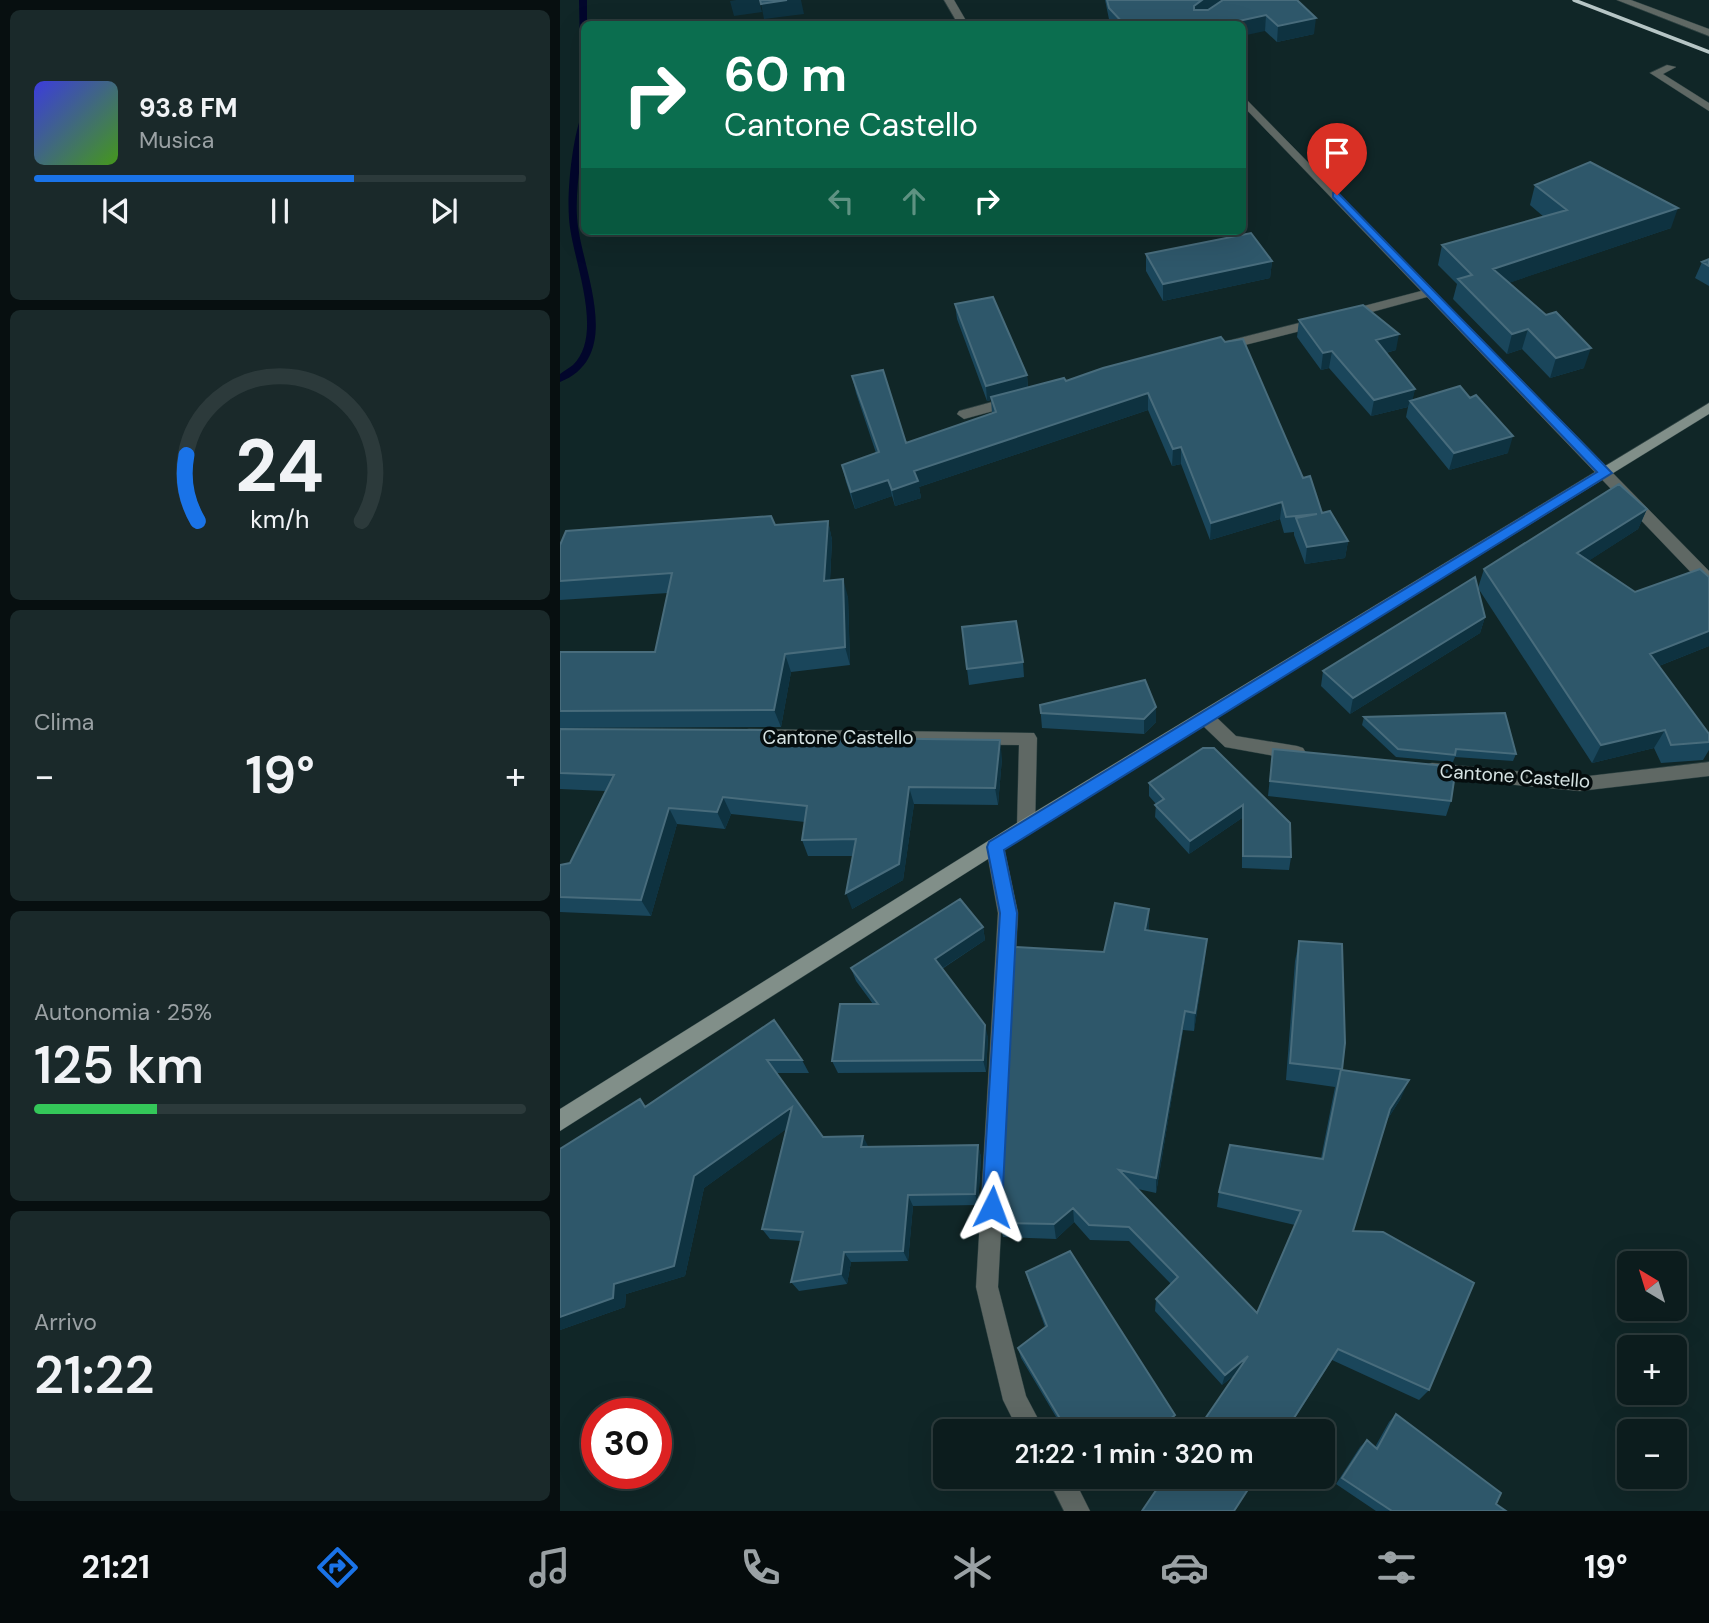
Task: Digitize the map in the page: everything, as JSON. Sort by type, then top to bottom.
[{"type":"street","points":[[949,0],[961,21]]},
{"type":"street","points":[[1622,0],[1709,33]]},
{"type":"street","points":[[1671,67],[1655,73],[1709,107]]},
{"type":"street","points":[[1246,101],[1709,581]]},
{"type":"street","points":[[1204,352],[1431,292]]},
{"type":"street","points":[[964,414],[1031,397]]},
{"type":"street","points":[[560,1121],[1026,826],[1709,408]]},
{"type":"street","points":[[1206,718],[1231,742],[1319,757]]},
{"type":"street","name":"Cantone Castello","points":[[736,736],[1028,738],[1026,826]]},
{"type":"street","name":"Cantone Castello","points":[[1410,768],[1580,784],[1709,769]]},
{"type":"street","points":[[995,847],[1008,913],[987,1287],[1015,1400],[1026,1419]]},
{"type":"street","points":[[1066,1489],[1078,1511]]},
{"type":"building","points":[[760,0],[787,0],[761,4]]},
{"type":"building","points":[[1107,0],[1202,0],[1194,6],[1194,10],[1208,10],[1223,0],[1297,0],[1316,18],[1278,26],[1266,15],[1239,21],[1121,21],[1109,8]]},
{"type":"building","points":[[1590,162],[1678,208],[1493,269],[1546,315],[1556,312],[1591,348],[1556,358],[1528,329],[1512,334],[1458,279],[1472,275],[1442,245],[1567,210],[1535,185]]},
{"type":"building","points":[[1251,233],[1272,261],[1163,284],[1146,254],[1246,235]]},
{"type":"building","points":[[993,297],[1027,375],[986,386],[955,304]]},
{"type":"building","points":[[1363,305],[1399,334],[1376,340],[1415,389],[1374,400],[1332,351],[1323,353],[1299,320]]},
{"type":"building","points":[[1221,337],[1225,342],[1243,339],[1303,478],[1310,476],[1322,513],[1330,511],[1348,541],[1307,547],[1296,518],[1317,514],[1286,517],[1282,502],[1211,523],[1181,447],[1173,449],[1148,393],[914,471],[918,481],[892,490],[888,480],[851,492],[842,465],[879,452],[852,376],[883,370],[906,443],[996,412],[991,397],[1064,378],[1066,381],[1103,368]]},
{"type":"building","points":[[1460,386],[1470,398],[1476,395],[1513,436],[1454,453],[1410,401]]},
{"type":"building","points":[[1619,484],[1647,509],[1577,553],[1635,592],[1700,569],[1709,577],[1709,631],[1650,654],[1709,734],[1709,742],[1671,745],[1665,730],[1601,745],[1484,569]]},
{"type":"building","points":[[771,516],[775,525],[828,521],[824,581],[843,579],[845,647],[785,654],[774,710],[560,711],[560,652],[655,652],[672,573],[560,581],[560,545],[566,531]]},
{"type":"building","points":[[1475,577],[1485,617],[1353,698],[1323,671]]},
{"type":"building","points":[[1016,621],[1023,662],[967,669],[962,627]]},
{"type":"building","points":[[1145,680],[1156,707],[1144,719],[1041,713],[1040,705]]},
{"type":"building","points":[[1505,713],[1516,754],[1456,749],[1455,755],[1398,749],[1364,717]]},
{"type":"building","points":[[560,729],[771,730],[769,737],[1000,740],[995,788],[909,787],[899,864],[846,893],[856,839],[802,840],[807,806],[723,797],[717,812],[669,808],[641,900],[560,897],[560,865],[570,863],[614,775],[560,773]]},
{"type":"building","points":[[1203,748],[1214,748],[1290,823],[1291,857],[1243,856],[1243,805],[1190,841],[1155,805],[1164,799],[1149,783]]},
{"type":"building","points":[[1273,749],[1456,767],[1451,801],[1270,781]]},
{"type":"building","points":[[960,899],[983,927],[935,959],[985,1025],[983,1060],[832,1061],[840,1004],[878,1004],[851,968]]},
{"type":"building","points":[[1115,903],[1149,909],[1145,930],[1207,939],[1195,1013],[1185,1011],[1156,1178],[1119,1170],[1257,1313],[1301,1211],[1219,1192],[1230,1145],[1323,1159],[1341,1069],[1290,1063],[1299,941],[1342,944],[1345,1043],[1342,1070],[1409,1080],[1390,1109],[1353,1231],[1383,1232],[1474,1283],[1429,1390],[1338,1349],[1293,1419],[1205,1419],[1248,1356],[1225,1375],[1156,1299],[1178,1277],[1129,1227],[1089,1225],[1073,1208],[1054,1224],[999,1223],[1015,947],[1104,952]]},
{"type":"building","points":[[774,1020],[802,1060],[767,1060],[823,1137],[863,1136],[861,1147],[978,1145],[975,1194],[908,1195],[903,1251],[844,1252],[841,1274],[791,1282],[803,1232],[762,1229],[792,1107],[694,1176],[674,1266],[614,1284],[613,1298],[560,1317],[560,1149],[640,1099],[645,1107]]},
{"type":"building","points":[[1070,1251],[1175,1415],[1170,1419],[1060,1419],[1018,1348],[1047,1326],[1026,1272]]},
{"type":"building","points":[[1396,1414],[1501,1493],[1496,1504],[1506,1511],[1392,1511],[1342,1478],[1367,1440],[1377,1449]]},
{"type":"building","points":[[1157,1489],[1248,1489],[1234,1511],[1142,1511]]},
{"type":"waterway","points":[[583,0],[583,21]]},
{"type":"waterway","points":[[560,379],[578,366],[588,348],[591,328],[590,307],[573,220],[574,182],[581,137]]},
{"type":"railway","points":[[1574,0],[1709,52]]},
{"type":"route","points":[[992,1207],[1008,913],[995,847],[1606,473],[1337,195]]}]
